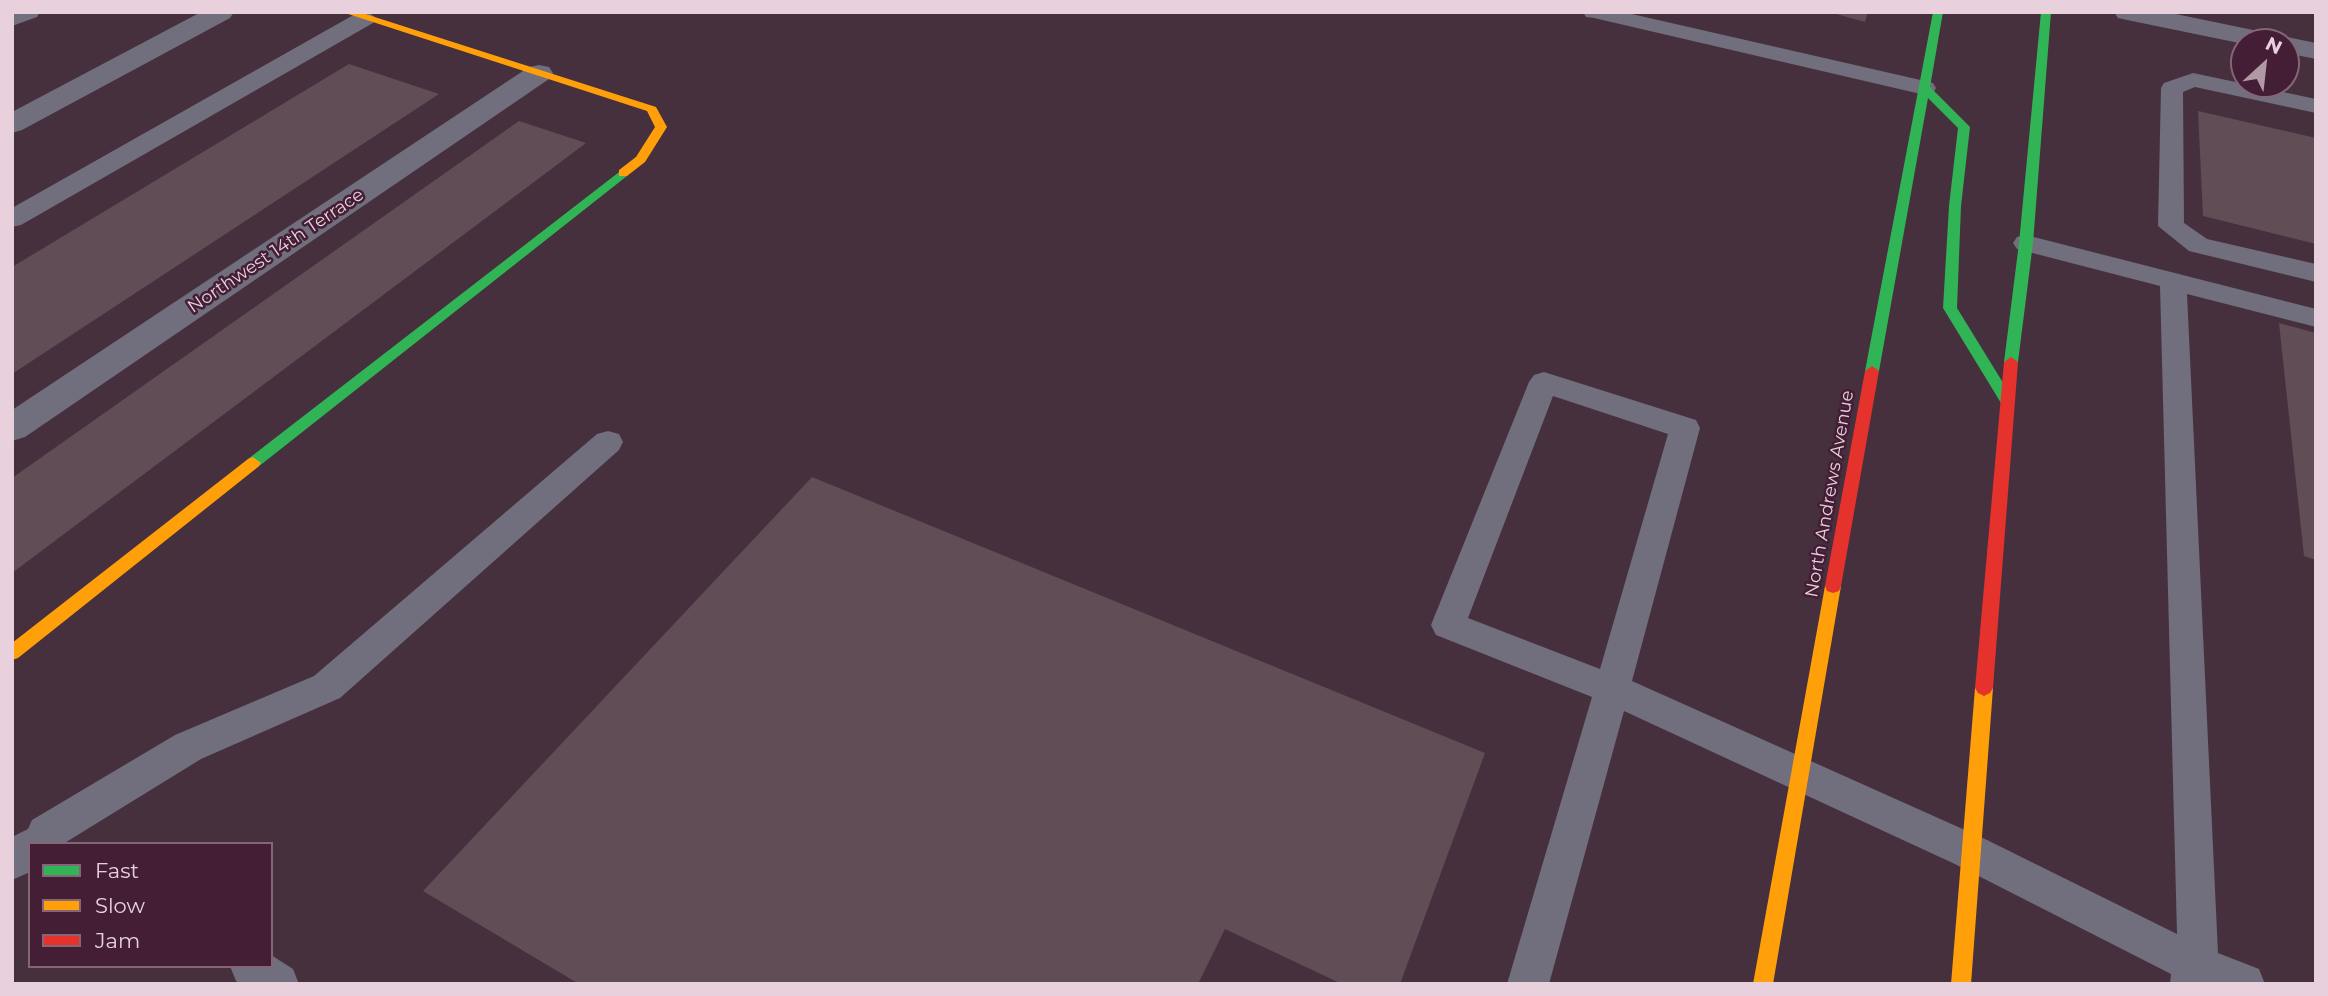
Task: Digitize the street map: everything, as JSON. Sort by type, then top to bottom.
[{"type":"street","points":[[12,124],[221,12]]},
{"type":"street","name":"North Andrews Avenue","points":[[1763,984],[1896,229],[1938,12]]},
{"type":"street","points":[[1961,984],[2006,399],[2026,243],[2046,12]]},
{"type":"street","points":[[2127,12],[2230,33]]},
{"type":"street","points":[[12,653],[641,159],[661,127],[652,109],[356,15]]},
{"type":"street","name":"Northwest 14th Terrace","points":[[12,428],[539,73]]},
{"type":"street","points":[[1925,88],[1964,127],[1955,206],[1950,308],[2006,399]]},
{"type":"lane","points":[[12,20],[29,12]]},
{"type":"lane","points":[[1594,12],[1925,88]]},
{"type":"lane","points":[[12,219],[356,15]]},
{"type":"lane","points":[[2230,85],[2193,80],[2172,88],[2171,226],[2199,245],[2316,273]]},
{"type":"lane","points":[[2297,98],[2316,106]]},
{"type":"lane","points":[[2026,243],[2316,318]]},
{"type":"lane","points":[[2173,281],[2192,975]]},
{"type":"lane","points":[[1528,984],[1612,689],[1685,428],[1544,382],[1448,625],[1612,689],[1971,852],[2192,975],[2244,984]]},
{"type":"lane","points":[[43,842],[188,747],[327,687],[608,442]]},
{"type":"lane","points":[[12,862],[28,852]]},
{"type":"lane","points":[[254,968],[278,984]]},
{"type":"building","points":[[1829,12],[1868,12],[1865,22]]},
{"type":"building","points":[[349,64],[439,94],[12,374],[12,267]]},
{"type":"building","points":[[2198,111],[2316,138],[2316,244],[2203,216]]},
{"type":"building","points":[[519,121],[586,143],[12,573],[12,478]]},
{"type":"building","points":[[2279,323],[2316,333],[2316,560],[2304,556]]},
{"type":"building","points":[[812,477],[1485,753],[1400,984],[1342,984],[1225,929],[1198,984],[579,984],[423,891]]},
{"type":"traffic: fast","points":[[1872,371],[1938,12]]},
{"type":"traffic: fast","points":[[2011,362],[2026,243],[2046,12]]},
{"type":"traffic: fast","points":[[1925,88],[1964,127],[1955,206],[1950,308],[2006,399]]},
{"type":"traffic: fast","points":[[253,463],[623,173]]},
{"type":"traffic: slow","points":[[347,12],[652,109],[661,127],[641,159],[623,173]]},
{"type":"traffic: slow","points":[[12,653],[253,463]]},
{"type":"traffic: slow","points":[[1763,984],[1833,586]]},
{"type":"traffic: slow","points":[[1961,984],[1984,688]]},
{"type":"traffic: jam","points":[[1984,688],[2011,362]]},
{"type":"traffic: jam","points":[[1833,586],[1872,371]]}]
